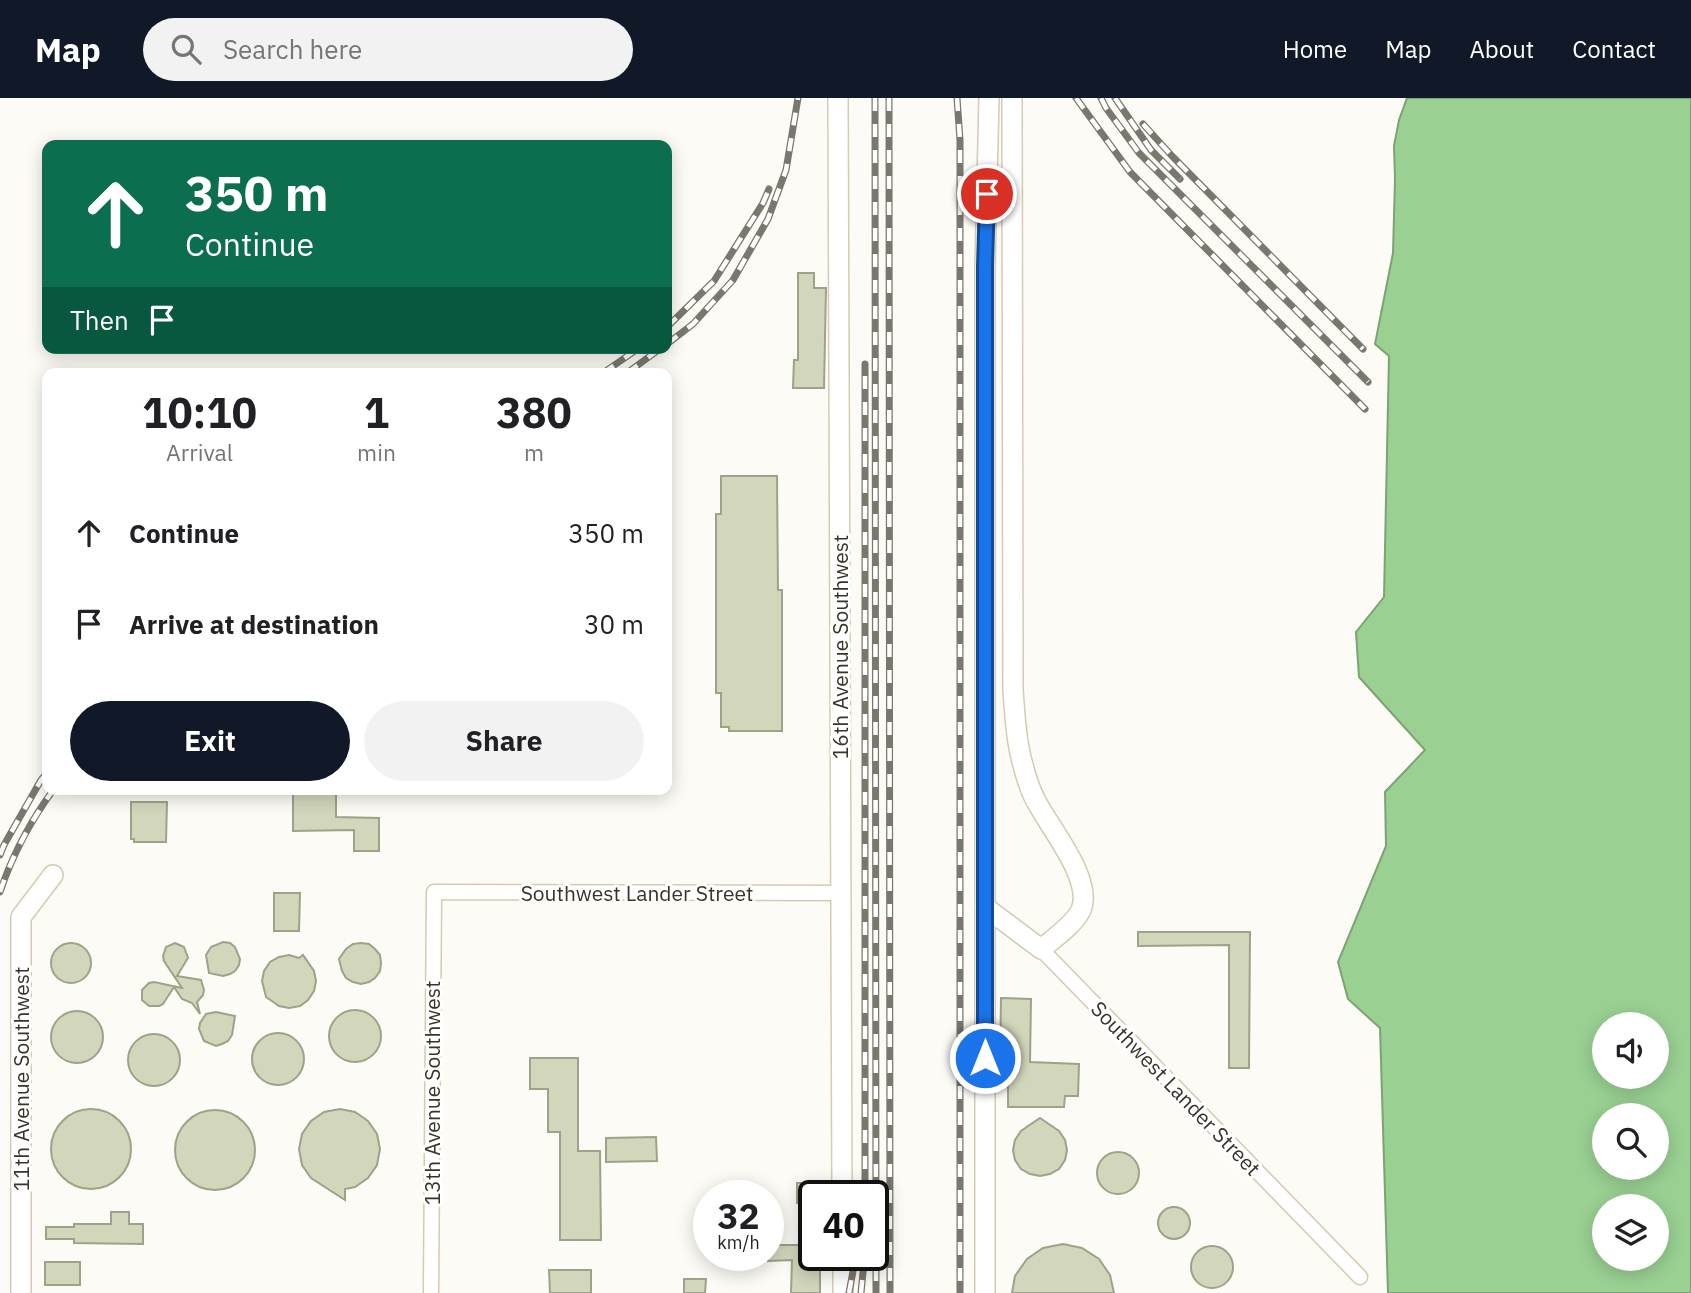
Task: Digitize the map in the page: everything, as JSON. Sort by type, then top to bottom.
[{"type":"street","name":"16th Avenue Southwest","points":[[838,98],[842,1180]]},
{"type":"street","points":[[985,1293],[985,267],[989,98]]},
{"type":"street","points":[[1012,98],[1015,722],[1022,764],[1035,799],[1078,872],[1083,892],[1082,908],[1074,920],[1041,949]]},
{"type":"street","name":"11th Avenue Southwest","points":[[21,1293],[22,917],[53,875]]},
{"type":"street","name":"Southwest Lander Street","points":[[434,892],[841,893]]},
{"type":"street","name":"13th Avenue Southwest","points":[[431,1293],[434,892]]},
{"type":"street","name":"Southwest Lander Street","points":[[985,907],[1041,949],[1360,1278]]},
{"type":"street","points":[[843,1271],[843,1293]]},
{"type":"shaded area","points":[[1407,98],[1691,98],[1691,1293],[1388,1293],[1380,1028],[1348,999],[1338,962],[1386,846],[1385,792],[1425,750],[1359,677],[1356,632],[1384,597],[1389,356],[1375,344],[1393,253],[1394,146]]},
{"type":"building","points":[[798,273],[814,273],[814,288],[826,288],[824,388],[793,388],[794,360],[798,360]]},
{"type":"building","points":[[721,476],[777,476],[778,590],[782,590],[782,731],[729,731],[729,727],[721,727],[721,693],[716,693],[716,514],[721,514]]},
{"type":"building","points":[[293,795],[336,795],[336,817],[379,818],[379,851],[354,851],[354,830],[293,831]]},
{"type":"building","points":[[131,802],[167,802],[166,842],[134,842],[134,839],[131,839]]},
{"type":"building","points":[[274,893],[300,893],[299,931],[274,931]]},
{"type":"building","points":[[1138,932],[1250,932],[1249,1068],[1229,1068],[1229,945],[1138,946]]},
{"type":"building","points":[[223,942],[235,947],[240,959],[239,965],[235,971],[223,976],[209,973],[206,955],[211,947]]},
{"type":"building","points":[[71,943],[85,949],[91,963],[85,977],[71,983],[57,977],[51,963],[57,949]]},
{"type":"building","points":[[175,943],[184,947],[188,958],[177,976],[201,980],[204,990],[197,1002],[200,1014],[192,1003],[182,999],[174,987],[159,1006],[149,1006],[142,1000],[142,990],[149,983],[182,988],[163,956],[166,947]]},
{"type":"building","points":[[361,943],[369,944],[375,949],[380,955],[381,963],[375,978],[361,984],[346,978],[339,959],[346,949]]},
{"type":"building","points":[[289,955],[299,958],[303,955],[314,971],[316,981],[308,1000],[300,1006],[289,1008],[279,1006],[266,997],[262,981],[270,962]]},
{"type":"building","points":[[1001,998],[1031,999],[1030,1062],[1079,1064],[1078,1096],[1065,1096],[1064,1107],[1008,1107],[1008,1066],[1000,1066]]},
{"type":"building","points":[[355,1010],[374,1017],[381,1036],[374,1055],[355,1062],[336,1055],[329,1036],[336,1017]]},
{"type":"building","points":[[77,1011],[96,1018],[103,1037],[96,1056],[77,1063],[58,1056],[51,1037],[58,1018]]},
{"type":"building","points":[[216,1012],[235,1016],[232,1035],[228,1041],[216,1046],[204,1041],[199,1029],[206,1014]]},
{"type":"building","points":[[278,1033],[297,1040],[304,1059],[297,1078],[278,1085],[259,1078],[252,1059],[259,1040]]},
{"type":"building","points":[[154,1034],[173,1041],[180,1060],[173,1079],[154,1086],[135,1079],[128,1060],[135,1041]]},
{"type":"building","points":[[530,1058],[578,1058],[578,1151],[600,1151],[601,1240],[560,1240],[560,1132],[548,1132],[548,1089],[530,1089]]},
{"type":"building","points":[[91,1109],[106,1112],[119,1121],[128,1134],[131,1149],[128,1164],[119,1177],[106,1186],[91,1189],[76,1186],[63,1177],[54,1164],[51,1149],[54,1134],[63,1121],[76,1112]]},
{"type":"building","points":[[340,1109],[355,1112],[368,1121],[377,1134],[380,1149],[377,1165],[368,1178],[355,1187],[345,1189],[345,1200],[311,1178],[302,1165],[299,1149],[302,1134],[311,1121],[324,1112]]},
{"type":"building","points":[[215,1110],[230,1113],[243,1122],[252,1135],[255,1150],[252,1165],[243,1178],[230,1187],[215,1190],[200,1187],[187,1178],[178,1165],[175,1150],[178,1135],[187,1122],[200,1113]]},
{"type":"building","points":[[1040,1118],[1059,1131],[1067,1150],[1059,1169],[1040,1176],[1021,1169],[1013,1150],[1021,1131]]},
{"type":"building","points":[[656,1137],[657,1161],[606,1162],[606,1138]]},
{"type":"building","points":[[1118,1152],[1133,1158],[1139,1173],[1133,1188],[1118,1194],[1103,1188],[1097,1173],[1103,1158]]},
{"type":"building","points":[[1174,1207],[1186,1211],[1190,1223],[1186,1235],[1174,1239],[1162,1235],[1158,1223],[1162,1211]]},
{"type":"building","points":[[111,1212],[129,1212],[129,1224],[143,1224],[143,1244],[74,1243],[74,1239],[46,1239],[46,1227],[111,1224]]},
{"type":"building","points":[[1063,1244],[1082,1248],[1099,1259],[1110,1275],[1114,1293],[1012,1293],[1015,1276],[1027,1259],[1043,1248]]},
{"type":"building","points":[[784,1245],[798,1245],[798,1271],[820,1271],[820,1293],[791,1293],[792,1260],[784,1260]]},
{"type":"building","points":[[1212,1246],[1227,1252],[1233,1267],[1227,1282],[1212,1288],[1197,1282],[1191,1267],[1197,1252]]},
{"type":"building","points":[[45,1262],[80,1262],[80,1285],[45,1285]]},
{"type":"building","points":[[549,1270],[591,1270],[591,1293],[550,1293]]},
{"type":"building","points":[[684,1279],[706,1279],[705,1293],[684,1293]]},
{"type":"railway","points":[[672,340],[693,324],[733,280],[768,219],[786,170],[798,98]]},
{"type":"railway","points":[[875,98],[876,1293]]},
{"type":"railway","points":[[889,98],[890,1293]]},
{"type":"railway","points":[[957,98],[960,140],[960,1293]]},
{"type":"railway","points":[[1076,98],[1130,172],[1365,409]]},
{"type":"railway","points":[[1101,98],[1139,153],[1368,382]]},
{"type":"railway","points":[[1115,98],[1151,150],[1180,179]]},
{"type":"railway","points":[[1143,124],[1363,349]]},
{"type":"railway","points":[[672,322],[714,281],[769,189]]},
{"type":"railway","points":[[610,368],[630,354]]},
{"type":"railway","points":[[634,368],[653,354]]},
{"type":"railway","points":[[865,364],[865,1180]]},
{"type":"railway","points":[[0,855],[42,779]]},
{"type":"railway","points":[[0,892],[23,839],[50,795]]},
{"type":"railway","points":[[849,1293],[853,1271]]},
{"type":"railway","points":[[861,1293],[863,1271]]},
{"type":"route","points":[[985,1058],[987,194]]}]
